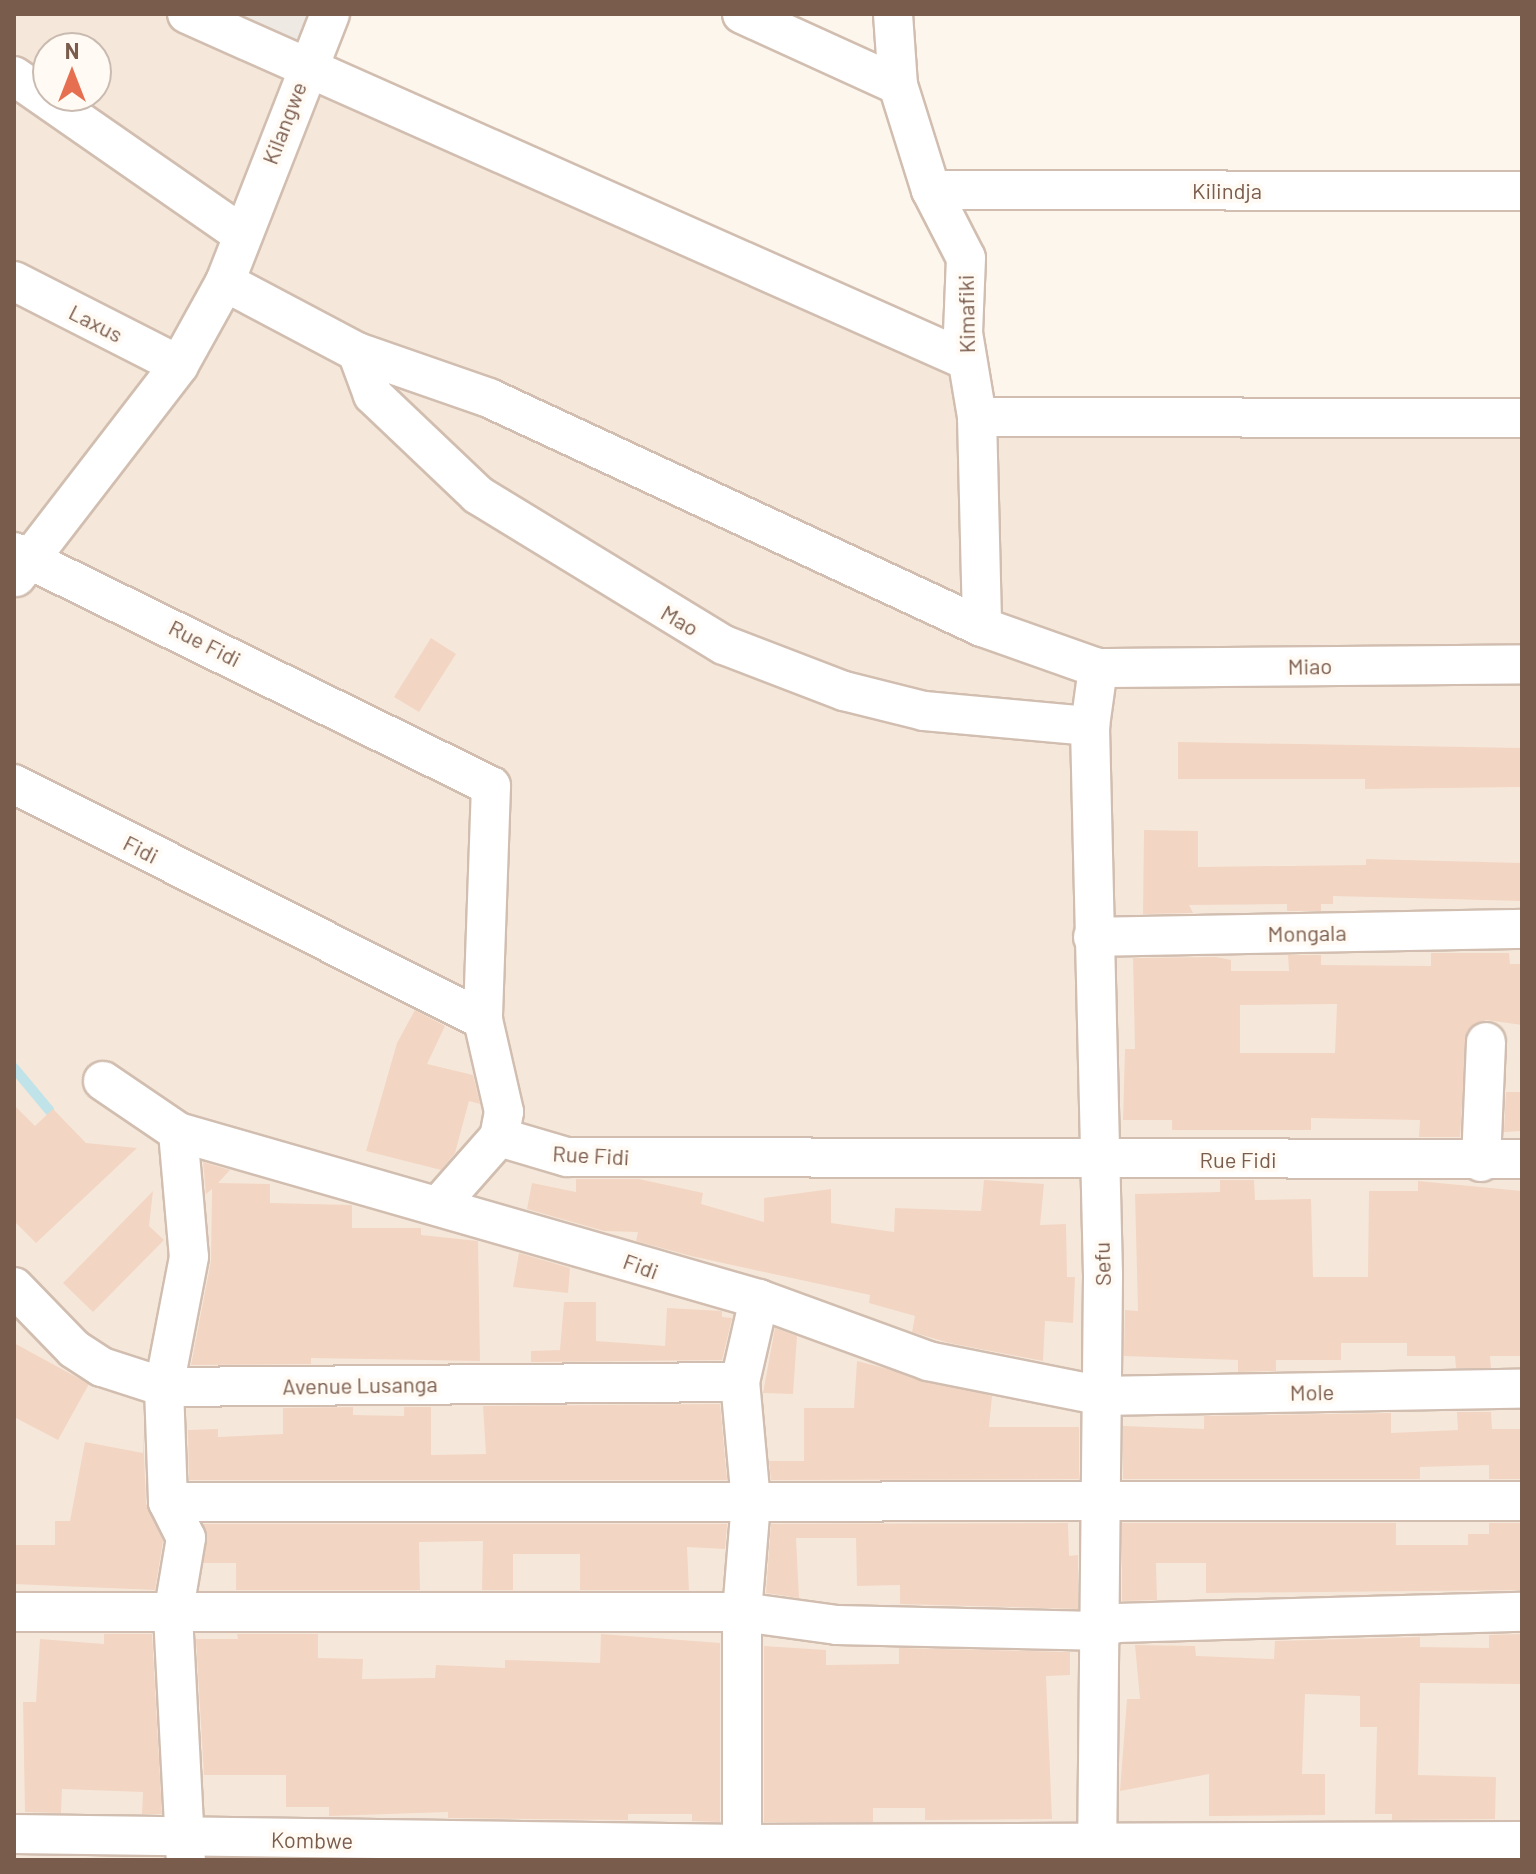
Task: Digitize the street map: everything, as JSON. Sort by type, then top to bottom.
[{"type":"street","points":[[187,14],[966,360]]},
{"type":"street","name":"Kilangwe","points":[[19,563],[179,365],[225,282],[305,69],[330,14]]},
{"type":"street","points":[[742,14],[898,85]]},
{"type":"street","name":"Kimafiki","points":[[893,14],[898,85],[931,190],[966,258],[966,360],[977,417],[982,627]]},
{"type":"street","points":[[14,76],[241,234]]},
{"type":"street","name":"Kilindja","points":[[931,190],[1522,191]]},
{"type":"street","name":"Laxus","points":[[14,281],[179,365]]},
{"type":"street","points":[[225,282],[357,352],[489,398],[982,627],[1098,668]]},
{"type":"street","name":"Mao","points":[[357,352],[373,395],[478,495],[724,645],[844,691],[924,711],[1090,726]]},
{"type":"street","points":[[977,417],[1522,418]]},
{"type":"street","name":"Rue Fidi","points":[[19,563],[491,786],[483,1020],[504,1112],[499,1137],[567,1157],[1481,1162],[1522,1159]]},
{"type":"street","name":"Miao","points":[[1098,668],[1522,664]]},
{"type":"street","name":"Sefu","points":[[1098,668],[1090,726],[1103,1396],[1096,1631],[1098,1850]]},
{"type":"street","name":"Fidi","points":[[14,784],[483,1020]]},
{"type":"street","name":"Mongala","points":[[1093,937],[1522,929]]},
{"type":"street","points":[[1481,1162],[1486,1042]]},
{"type":"street","name":"Fidi","points":[[103,1081],[178,1132],[440,1204],[693,1284],[759,1299],[928,1361],[1103,1396]]},
{"type":"street","points":[[178,1132],[189,1257],[164,1387],[168,1502],[186,1538],[173,1615],[183,1849]]},
{"type":"street","points":[[440,1204],[499,1137]]},
{"type":"street","name":"Avenue Lusanga","points":[[14,1287],[74,1349],[102,1367],[164,1387],[740,1382]]},
{"type":"street","points":[[742,1852],[742,1612],[751,1502],[740,1382],[759,1299]]},
{"type":"street","name":"Mole","points":[[1103,1396],[1522,1389]]},
{"type":"street","points":[[168,1502],[1099,1505],[1522,1501]]},
{"type":"street","points":[[14,1612],[173,1615],[742,1612],[837,1625],[1096,1631],[1117,1623],[1522,1612]]},
{"type":"street","name":"Kombwe","points":[[14,1834],[183,1849],[742,1852],[1098,1850],[1522,1841]]},
{"type":"shaded area","points":[[14,14],[187,14],[966,360],[977,417],[1522,418],[1522,1860],[14,1860]]},
{"type":"shaded area","points":[[199,14],[326,14],[304,65]]},
{"type":"building","points":[[431,638],[456,654],[419,712],[394,697]]},
{"type":"building","points":[[1178,742],[1522,748],[1522,787],[1365,789],[1365,779],[1178,779]]},
{"type":"building","points":[[1144,830],[1198,831],[1198,867],[1366,865],[1366,859],[1522,863],[1522,901],[1333,896],[1333,904],[1321,904],[1321,911],[1287,911],[1287,904],[1189,905],[1193,913],[1143,914]]},
{"type":"building","points":[[1431,953],[1509,953],[1510,964],[1522,964],[1522,1025],[1486,1020],[1467,1031],[1460,1137],[1419,1137],[1420,1120],[1311,1118],[1311,1130],[1172,1130],[1172,1120],[1123,1120],[1125,1049],[1135,1049],[1133,958],[1216,957],[1231,960],[1231,971],[1289,971],[1288,955],[1321,955],[1321,965],[1431,966]],"holes":[[[1337,1004],[1335,1053],[1240,1053],[1240,1005]]]},
{"type":"building","points":[[415,1010],[445,1026],[427,1064],[473,1075],[480,1104],[469,1101],[455,1153],[441,1170],[366,1151],[397,1043]]},
{"type":"building","points":[[1506,1092],[1522,1092],[1522,1131],[1504,1132]]},
{"type":"building","points":[[14,1105],[35,1126],[53,1109],[86,1143],[137,1148],[36,1243],[14,1221]]},
{"type":"building","points":[[203,1162],[230,1170],[218,1183],[270,1184],[270,1203],[352,1205],[352,1228],[421,1228],[421,1235],[478,1241],[480,1361],[311,1358],[311,1364],[191,1365],[211,1261],[212,1189],[206,1194]]},
{"type":"building","points":[[576,1179],[639,1179],[703,1193],[701,1204],[764,1222],[764,1198],[831,1189],[831,1223],[894,1232],[895,1208],[981,1211],[984,1180],[1044,1184],[1040,1225],[1066,1224],[1067,1277],[1075,1277],[1073,1323],[1045,1321],[1043,1361],[949,1343],[912,1332],[915,1316],[869,1303],[870,1295],[691,1256],[636,1241],[638,1232],[604,1231],[527,1209],[532,1183],[576,1192]]},
{"type":"building","points":[[1220,1180],[1254,1180],[1255,1200],[1311,1199],[1313,1277],[1368,1277],[1369,1191],[1418,1191],[1418,1181],[1522,1191],[1522,1356],[1490,1356],[1491,1368],[1456,1368],[1455,1356],[1407,1356],[1407,1343],[1341,1343],[1341,1360],[1276,1360],[1276,1371],[1238,1372],[1238,1360],[1124,1356],[1125,1310],[1138,1311],[1135,1194],[1220,1192]]},
{"type":"building","points":[[153,1191],[149,1226],[164,1240],[93,1312],[63,1283]]},
{"type":"building","points":[[519,1253],[570,1268],[568,1293],[513,1287]]},
{"type":"building","points":[[564,1302],[596,1302],[596,1341],[665,1346],[667,1308],[722,1311],[722,1317],[732,1318],[722,1360],[531,1362],[531,1351],[560,1350]]},
{"type":"building","points":[[775,1328],[797,1336],[793,1394],[763,1393]]},
{"type":"building","points":[[14,1343],[89,1384],[58,1440],[14,1417]]},
{"type":"building","points":[[857,1361],[992,1396],[989,1427],[1079,1427],[1079,1479],[771,1480],[769,1461],[804,1461],[804,1408],[854,1408]]},
{"type":"building","points":[[720,1404],[727,1480],[189,1480],[188,1430],[218,1429],[218,1437],[283,1434],[283,1408],[353,1407],[353,1415],[404,1416],[404,1407],[431,1407],[431,1455],[486,1454],[483,1406]]},
{"type":"building","points":[[1457,1412],[1491,1412],[1492,1429],[1522,1429],[1522,1479],[1489,1479],[1489,1465],[1420,1467],[1420,1479],[1123,1479],[1123,1426],[1204,1429],[1204,1416],[1391,1413],[1391,1433],[1458,1430]]},
{"type":"building","points":[[143,1431],[146,1503],[163,1541],[155,1590],[14,1584],[14,1545],[55,1545],[55,1521],[70,1521],[85,1442],[143,1453]]},
{"type":"building","points":[[1068,1523],[1069,1556],[1078,1555],[1078,1609],[900,1604],[900,1585],[857,1586],[856,1538],[796,1538],[799,1598],[766,1593],[771,1524]]},
{"type":"building","points":[[1122,1523],[1396,1523],[1396,1545],[1468,1545],[1468,1534],[1489,1534],[1489,1523],[1522,1523],[1522,1590],[1206,1593],[1206,1563],[1156,1563],[1157,1600],[1122,1601]]},
{"type":"building","points":[[204,1524],[727,1524],[725,1549],[687,1547],[689,1590],[580,1590],[580,1554],[513,1554],[513,1590],[482,1590],[483,1541],[419,1542],[420,1590],[236,1590],[236,1563],[204,1563]]},
{"type":"building","points":[[104,1634],[152,1634],[162,1814],[142,1814],[143,1792],[62,1789],[61,1813],[25,1812],[23,1702],[36,1702],[40,1639],[104,1644]]},
{"type":"building","points":[[237,1634],[318,1634],[318,1658],[363,1659],[362,1679],[435,1678],[436,1665],[505,1668],[505,1660],[600,1663],[601,1634],[720,1643],[720,1822],[692,1821],[692,1814],[628,1814],[628,1820],[448,1818],[448,1812],[329,1816],[329,1807],[286,1807],[286,1775],[204,1775],[196,1639],[238,1639]]},
{"type":"building","points":[[1522,1634],[1522,1684],[1420,1683],[1418,1775],[1496,1777],[1495,1819],[1392,1820],[1392,1814],[1375,1814],[1377,1727],[1360,1727],[1360,1696],[1305,1694],[1302,1774],[1325,1774],[1325,1815],[1209,1816],[1209,1774],[1120,1791],[1127,1699],[1140,1699],[1135,1645],[1195,1646],[1196,1656],[1274,1659],[1275,1641],[1420,1637],[1420,1647],[1489,1648],[1489,1635]]},
{"type":"building","points":[[764,1646],[826,1650],[826,1665],[899,1664],[899,1648],[1070,1652],[1070,1675],[1046,1676],[1052,1819],[925,1820],[925,1808],[873,1808],[873,1822],[764,1822]]},
{"type":"waterway","points":[[14,1068],[49,1110]]}]
